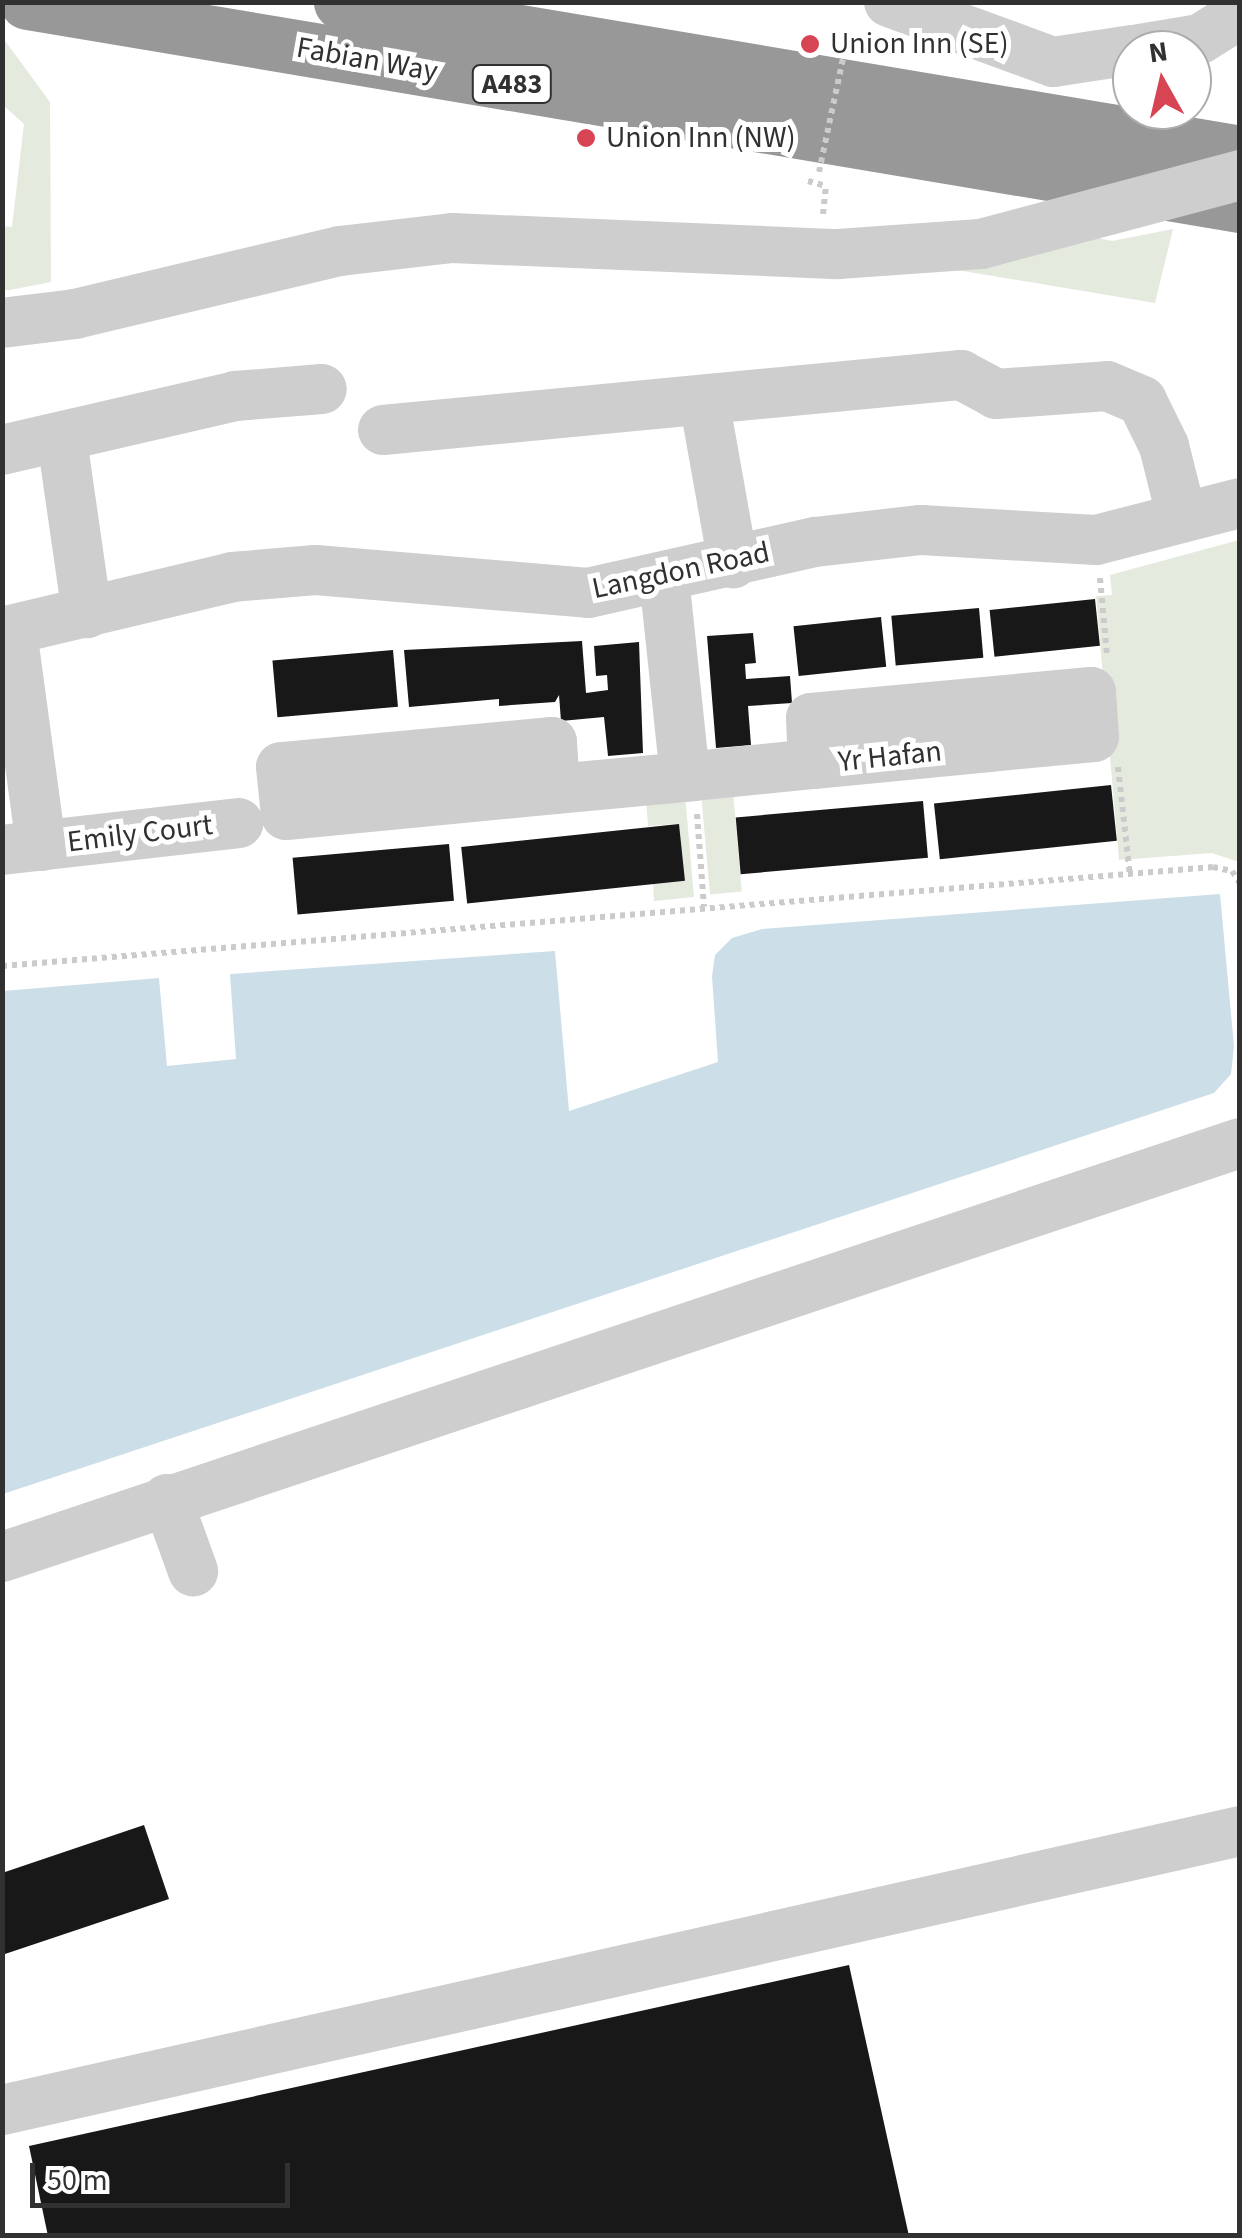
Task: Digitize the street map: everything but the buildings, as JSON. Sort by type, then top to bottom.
[{"type":"highway","name":"Fabian Way","points":[[27,2],[1240,205]]},
{"type":"highway","name":"Fabian Way","points":[[342,2],[1240,152]]},
{"type":"street","points":[[889,2],[1053,62],[1112,53]]},
{"type":"street","points":[[1212,32],[1240,14]]},
{"type":"street","points":[[2,323],[76,314],[340,250],[452,238],[838,254],[980,244],[1240,174]]},
{"type":"street","points":[[383,430],[961,374],[996,394],[1107,386],[1142,401],[1164,446],[1181,514]]},
{"type":"street","points":[[2,450],[62,440],[236,396],[322,388]]},
{"type":"street","points":[[704,400],[733,563]]},
{"type":"street","points":[[62,440],[87,613]]},
{"type":"street","name":"Langdon Road","points":[[7,632],[232,577],[316,570],[588,593],[815,542],[921,530],[1096,540],[1181,514],[1240,503]]},
{"type":"street","points":[[664,577],[689,776]]},
{"type":"street","name":"Emily Court","points":[[7,632],[22,848],[262,819]]},
{"type":"street","name":"Yr Hafan","points":[[262,819],[404,779],[556,789],[813,764],[987,724],[1094,737]]},
{"type":"street","points":[[2,1556],[1240,1143]]},
{"type":"street","points":[[167,1499],[193,1571]]},
{"type":"street","points":[[2,2110],[1240,1832]]},
{"type":"path","points":[[820,232],[826,186],[819,172],[846,44]]},
{"type":"path","points":[[689,776],[704,907]]},
{"type":"path","points":[[2,966],[1213,867],[1232,871],[1240,884]]},
{"type":"shaded area","points":[[3,38],[50,102],[51,282],[10,290],[3,290],[3,226],[12,227],[24,124],[3,105]]},
{"type":"shaded area","points":[[1173,229],[1155,303],[951,269],[1084,235],[1112,241]]},
{"type":"shaded area","points":[[1239,540],[1239,862],[1212,853],[1119,860],[1096,596],[1112,595],[1110,575]]},
{"type":"shaded area","points":[[733,791],[742,892],[710,894],[701,794]]},
{"type":"shaded area","points":[[685,794],[694,897],[654,901],[653,883],[684,880],[679,824],[648,826],[646,799]]},
{"type":"shaded area","points":[[1220,894],[1234,1046],[1231,1074],[1214,1093],[3,1494],[3,991],[159,978],[167,1066],[236,1059],[230,974],[555,951],[569,1111],[718,1062],[712,976],[715,955],[732,938],[762,929]]},
{"type":"place","name":"Union Inn (SE)","points":[[810,44]]},
{"type":"place","name":"Union Inn (NW)","points":[[586,138]]}]
